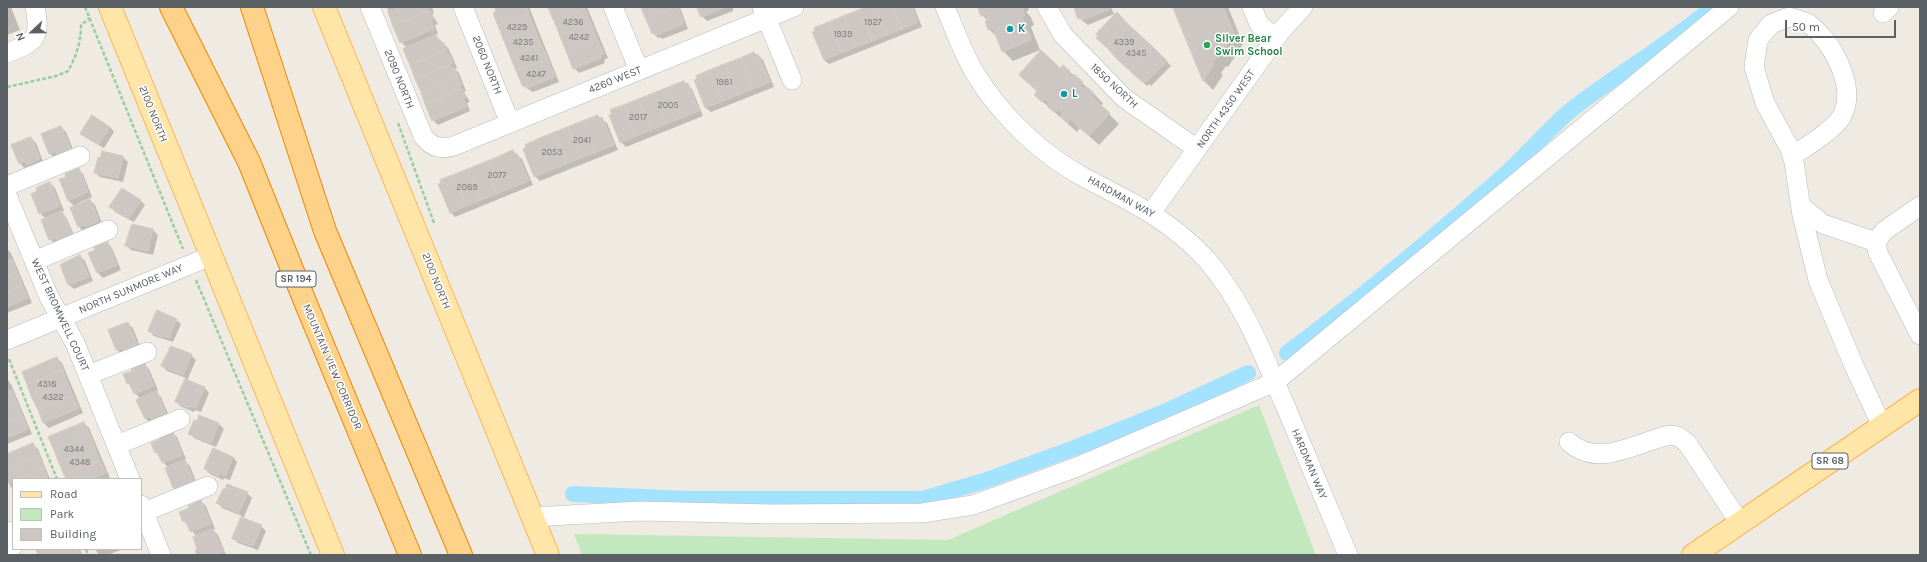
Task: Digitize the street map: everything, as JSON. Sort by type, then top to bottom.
[{"type":"highway","name":"MOUNTAIN VIEW CORRIDOR","points":[[171,7],[249,162],[410,555]]},
{"type":"highway","points":[[252,7],[325,231],[461,555]]},
{"type":"main road","name":"2100 NORTH","points":[[110,7],[333,555]]},
{"type":"main road","name":"2100 NORTH","points":[[324,7],[548,555]]},
{"type":"main road","name":"SR 68","points":[[1693,555],[1920,400]]},
{"type":"street","points":[[7,53],[22,48],[34,39],[39,26],[35,7]]},
{"type":"street","name":"2090 NORTH","points":[[370,7],[420,129],[428,142],[434,146]]},
{"type":"street","name":"2060 NORTH","points":[[463,7],[510,123]]},
{"type":"street","points":[[613,7],[639,70]]},
{"type":"street","name":"4260 WEST","points":[[434,146],[448,148],[639,70],[764,13],[794,7]]},
{"type":"street","name":"HARDMAN WAY","points":[[945,7],[975,73],[986,91],[1021,131],[1048,155],[1062,164],[1152,213],[1193,246],[1221,278],[1242,308],[1348,555]]},
{"type":"street","name":"1850 NORTH","points":[[1047,7],[1063,35],[1124,98],[1197,149]]},
{"type":"street","points":[[1252,7],[1259,24],[1275,40]]},
{"type":"street","name":"NORTH 4350 WEST","points":[[1152,213],[1275,40],[1303,7]]},
{"type":"street","points":[[532,517],[640,511],[772,514],[922,513],[973,505],[1077,467],[1275,382],[1729,7]]},
{"type":"street","points":[[764,13],[792,80]]},
{"type":"street","points":[[1792,156],[1826,132],[1841,117],[1847,103],[1847,83],[1840,65],[1824,40],[1808,24],[1789,17],[1771,24],[1758,40],[1754,67],[1765,103],[1790,149],[1818,280],[1854,366],[1882,426]]},
{"type":"street","points":[[7,186],[80,156]]},
{"type":"street","name":"WEST BROMWELL COURT","points":[[7,195],[49,297],[75,343],[130,478]]},
{"type":"street","points":[[1801,206],[1823,224],[1876,242]]},
{"type":"street","points":[[1920,206],[1884,231],[1876,242],[1878,253],[1920,335]]},
{"type":"street","points":[[34,261],[108,230]]},
{"type":"street","name":"NORTH SUNMORE WAY","points":[[7,340],[211,256]]},
{"type":"street","points":[[88,375],[147,352]]},
{"type":"street","points":[[116,445],[180,419]]},
{"type":"street","points":[[1569,442],[1576,448],[1598,455],[1610,454],[1668,435],[1678,436],[1687,443],[1740,523]]},
{"type":"street","points":[[162,555],[142,509],[208,486]]},
{"type":"street","points":[[7,531],[12,544]]},
{"type":"path","points":[[85,7],[178,236]]},
{"type":"path","points":[[7,87],[68,71],[77,51],[81,37],[81,25],[90,18]]},
{"type":"path","points":[[397,120],[436,228]]},
{"type":"path","points":[[201,290],[311,555]]},
{"type":"path","points":[[9,359],[57,478]]},
{"type":"green space","points":[[1259,405],[1316,555],[582,555],[574,534],[948,540]]},
{"type":"building","points":[[400,7],[430,8],[427,9],[427,12],[393,26],[388,12]]},
{"type":"building","points":[[499,7],[527,7],[529,14],[498,26],[493,13],[496,11],[495,9]]},
{"type":"building","points":[[548,7],[585,7],[585,8],[554,21]]},
{"type":"building","points":[[641,7],[675,7],[646,19]]},
{"type":"building","points":[[678,7],[684,24],[657,35],[655,32],[652,34],[646,19]]},
{"type":"building","points":[[697,7],[726,7],[701,17]]},
{"type":"building","points":[[865,7],[875,7],[887,35],[872,41],[859,10]]},
{"type":"building","points":[[875,7],[893,7],[902,29],[887,35]]},
{"type":"building","points":[[893,7],[912,7],[918,22],[902,29]]},
{"type":"building","name":"K","points":[[978,7],[1022,7],[1025,15],[1022,17],[1031,40],[1002,52],[993,28],[988,30],[985,21],[988,20],[986,14],[981,16]]},
{"type":"building","points":[[1074,7],[1109,7],[1110,9],[1082,20],[1081,18],[1078,19]]},
{"type":"building","name":"Silver Bear Swim School","points":[[1173,7],[1223,7],[1234,34],[1218,58],[1216,57],[1212,63],[1214,64],[1203,81]]},
{"type":"building","points":[[585,8],[591,23],[560,36],[554,21]]},
{"type":"building","points":[[859,10],[872,41],[856,47],[844,16]]},
{"type":"building","points":[[430,11],[434,19],[431,20],[434,29],[400,43],[393,26]]},
{"type":"building","points":[[1117,12],[1129,25],[1107,48],[1096,38],[1098,36],[1096,34]]},
{"type":"building","points":[[529,14],[535,29],[504,41],[498,26]]},
{"type":"building","points":[[844,16],[856,47],[841,53],[829,22]]},
{"type":"building","points":[[829,22],[841,53],[824,60],[812,32],[815,31],[814,28]]},
{"type":"building","points":[[591,23],[597,39],[566,51],[560,36]]},
{"type":"building","points":[[1129,25],[1141,36],[1118,60],[1107,48]]},
{"type":"building","points":[[535,29],[541,44],[510,56],[504,41]]},
{"type":"building","points":[[436,35],[440,43],[443,42],[447,50],[410,65],[403,49]]},
{"type":"building","points":[[1141,36],[1153,47],[1130,71],[1118,60]]},
{"type":"building","points":[[597,39],[604,54],[600,55],[601,58],[573,69],[566,51]]},
{"type":"building","points":[[541,44],[548,59],[516,71],[510,56]]},
{"type":"building","points":[[1153,47],[1167,61],[1146,82],[1143,80],[1142,82],[1130,71]]},
{"type":"building","name":"L","points":[[1041,50],[1060,68],[1063,65],[1070,71],[1068,73],[1072,77],[1074,74],[1083,82],[1080,85],[1085,89],[1087,87],[1094,93],[1092,97],[1110,113],[1089,136],[1070,119],[1067,123],[1060,116],[1063,114],[1058,109],[1055,113],[1047,106],[1050,103],[1045,99],[1042,102],[1034,95],[1037,91],[1019,75]]},
{"type":"building","points":[[444,51],[445,54],[448,52],[453,63],[415,79],[410,65]]},
{"type":"building","points":[[754,52],[756,55],[758,54],[770,82],[753,89],[741,58]]},
{"type":"building","points":[[741,58],[753,89],[738,95],[725,64]]},
{"type":"building","points":[[548,59],[555,77],[527,88],[526,85],[523,87],[516,71]]},
{"type":"building","points":[[725,64],[738,95],[723,101],[710,70]]},
{"type":"building","points":[[450,65],[451,68],[454,67],[458,77],[421,92],[415,79]]},
{"type":"building","points":[[710,70],[723,101],[705,108],[694,80],[697,79],[696,76]]},
{"type":"building","points":[[458,77],[462,86],[458,87],[459,90],[425,104],[421,92]]},
{"type":"building","points":[[684,81],[685,84],[688,83],[699,111],[681,118],[669,87]]},
{"type":"building","points":[[669,87],[681,118],[666,124],[654,93]]},
{"type":"building","points":[[462,89],[466,97],[463,98],[466,107],[432,121],[425,104]]},
{"type":"building","points":[[654,93],[666,124],[651,130],[639,99]]},
{"type":"building","points":[[639,99],[651,130],[636,136],[624,105]]},
{"type":"building","points":[[624,105],[636,136],[620,143],[609,115],[612,114],[610,110]]},
{"type":"building","points":[[92,115],[110,127],[99,144],[80,134]]},
{"type":"building","points":[[598,115],[599,118],[602,117],[614,145],[596,152],[583,121]]},
{"type":"building","points":[[583,121],[596,152],[581,158],[568,127]]},
{"type":"building","points":[[61,126],[71,149],[57,155],[55,151],[49,154],[41,134]]},
{"type":"building","points":[[568,127],[581,158],[566,164],[553,133]]},
{"type":"building","points":[[553,133],[566,164],[551,170],[538,139]]},
{"type":"building","points":[[31,137],[40,159],[27,165],[25,161],[19,164],[11,145]]},
{"type":"building","points":[[538,139],[551,170],[534,177],[523,149],[526,148],[525,145]]},
{"type":"building","points":[[513,150],[515,154],[517,153],[529,181],[511,188],[498,157]]},
{"type":"building","points":[[102,151],[123,156],[118,178],[94,173],[98,157],[100,158]]},
{"type":"building","points":[[498,157],[511,188],[496,194],[483,163]]},
{"type":"building","points":[[483,163],[496,194],[481,200],[468,169]]},
{"type":"building","points":[[79,168],[88,192],[68,201],[59,179],[66,177],[65,174]]},
{"type":"building","points":[[468,169],[481,200],[466,206],[453,175]]},
{"type":"building","points":[[453,175],[466,206],[450,213],[438,184],[441,183],[440,180]]},
{"type":"building","points":[[50,182],[60,206],[39,214],[31,194],[37,191],[36,188]]},
{"type":"building","points":[[122,188],[141,200],[129,218],[109,207]]},
{"type":"building","points":[[90,199],[99,221],[85,227],[84,225],[78,227],[70,208]]},
{"type":"building","points":[[62,211],[72,234],[57,240],[56,237],[49,240],[41,220]]},
{"type":"building","points":[[132,224],[153,229],[148,251],[125,246]]},
{"type":"building","points":[[108,242],[117,265],[97,273],[88,253],[95,250],[94,247]]},
{"type":"building","points":[[80,255],[89,277],[68,285],[60,265]]},
{"type":"building","points":[[12,259],[17,272],[7,276],[7,261]]},
{"type":"building","points":[[17,272],[22,285],[7,292],[7,276]]},
{"type":"building","points":[[22,285],[28,298],[7,307],[7,292]]},
{"type":"building","points":[[157,310],[177,319],[169,338],[162,337],[148,331]]},
{"type":"building","points":[[128,322],[137,344],[123,350],[122,348],[116,350],[108,330]]},
{"type":"building","points":[[171,346],[192,354],[183,375],[161,366]]},
{"type":"building","points":[[57,357],[63,370],[27,385],[22,372]]},
{"type":"building","points":[[145,363],[154,386],[134,394],[129,383],[127,384],[123,374],[132,371],[131,368]]},
{"type":"building","points":[[63,370],[68,383],[32,398],[27,385]]},
{"type":"building","points":[[185,379],[205,387],[196,408],[190,406],[189,408],[175,402]]},
{"type":"building","points":[[68,383],[73,396],[38,410],[32,398]]},
{"type":"building","points":[[12,390],[17,403],[7,408],[7,392]]},
{"type":"building","points":[[157,391],[166,413],[151,419],[150,416],[145,419],[136,400]]},
{"type":"building","points":[[73,396],[79,408],[43,423],[38,410]]},
{"type":"building","points":[[17,403],[23,416],[7,423],[7,408]]},
{"type":"building","points":[[199,415],[219,423],[211,443],[188,434],[194,420],[197,421]]},
{"type":"building","points":[[23,416],[28,429],[7,438],[7,423]]},
{"type":"building","points":[[84,422],[90,435],[54,450],[48,437]]},
{"type":"building","points":[[173,431],[182,455],[162,463],[157,452],[155,453],[151,443],[160,439],[159,437]]},
{"type":"building","points":[[90,435],[95,448],[59,463],[54,450]]},
{"type":"building","points":[[33,443],[39,456],[7,469],[7,454]]},
{"type":"building","points":[[95,448],[100,461],[64,475],[59,463]]},
{"type":"building","points":[[213,448],[233,457],[225,476],[219,473],[218,476],[204,469]]},
{"type":"building","points":[[39,456],[44,468],[21,478],[12,478],[12,481],[8,483],[7,469]]},
{"type":"building","points":[[185,460],[194,482],[173,488],[165,468]]},
{"type":"building","points":[[100,461],[106,473],[94,478],[66,478],[64,475]]},
{"type":"building","points":[[44,468],[48,478],[21,478]]},
{"type":"building","points":[[227,484],[248,492],[239,513],[216,503]]},
{"type":"building","points":[[201,500],[211,524],[190,532],[186,521],[183,522],[179,512],[189,508],[188,506]]},
{"type":"building","points":[[241,517],[262,525],[253,546],[232,539]]},
{"type":"building","points":[[213,529],[223,552],[215,555],[197,555],[195,550],[197,549],[193,537]]},
{"type":"building","points":[[36,550],[67,550],[55,555],[38,555]]},
{"type":"building","points":[[67,550],[78,550],[80,555],[55,555]]},
{"type":"waterway","points":[[1287,353],[1396,268],[1449,223],[1511,169],[1553,126],[1571,110],[1696,21],[1713,7]]},
{"type":"waterway","points":[[573,494],[691,499],[922,499],[984,481],[1077,447],[1162,413],[1248,373]]},
{"type":"place","name":"K","points":[[1010,29]]},
{"type":"place","name":"Silver Bear Swim School","points":[[1207,45]]},
{"type":"place","name":"L","points":[[1064,94]]}]
